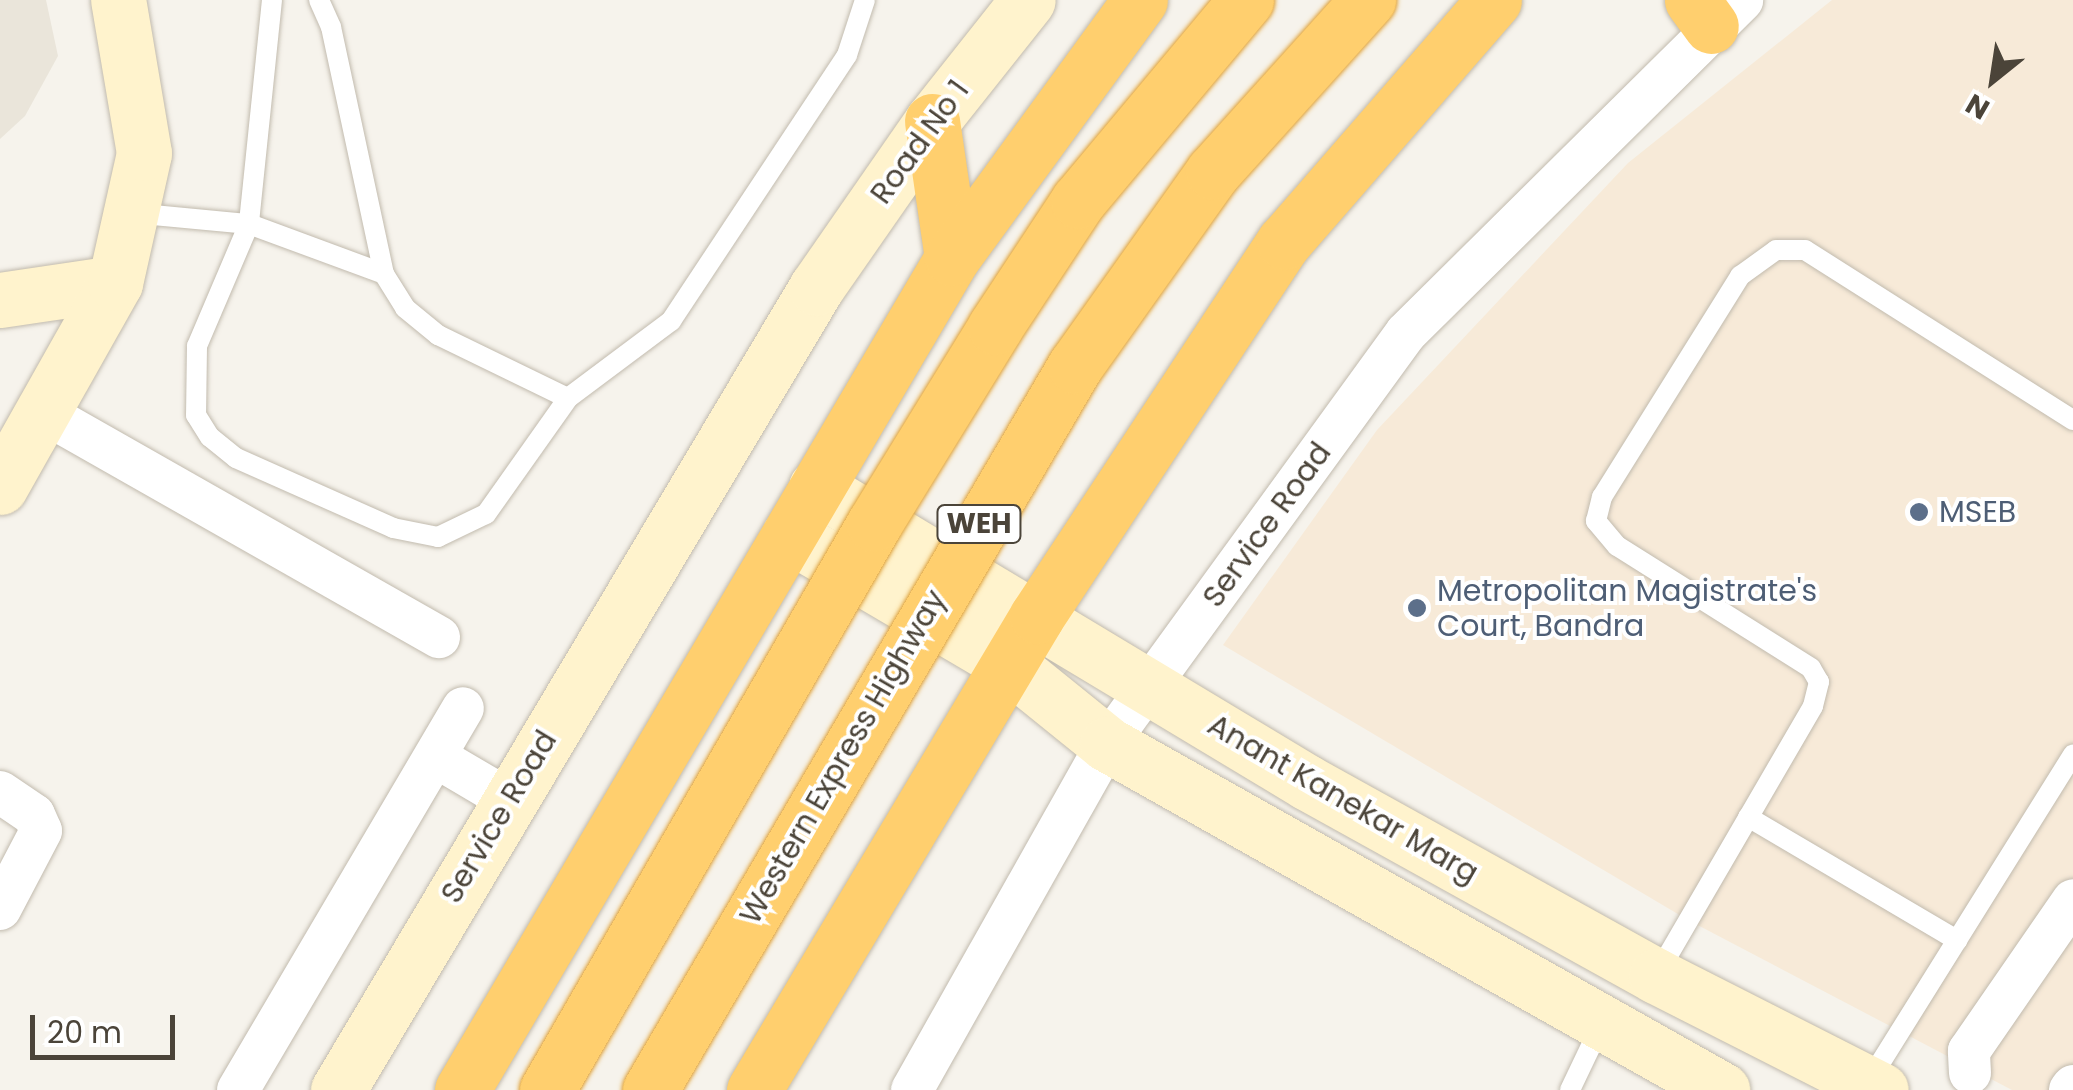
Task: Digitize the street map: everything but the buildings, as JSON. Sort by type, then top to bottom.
[{"type":"highway","points":[[462,1090],[952,258],[1140,0]]},
{"type":"highway","name":"WEH","points":[[547,1090],[874,524],[995,328],[1088,187],[1246,0]]},
{"type":"highway","name":"Western Express Highway","points":[[650,1090],[1076,366],[1214,172],[1368,0]]},
{"type":"highway","points":[[754,1090],[1036,616],[1284,242],[1494,0]]},
{"type":"highway","points":[[932,121],[952,258]]},
{"type":"street","points":[[0,487],[46,414],[115,283],[144,153],[118,0]]},
{"type":"street","name":"Road No 1","points":[[816,288],[932,121],[1028,0]]},
{"type":"street","name":"Service Road","points":[[912,1090],[1107,744],[1406,333],[1715,9]]},
{"type":"street","points":[[0,300],[115,283]]},
{"type":"street","name":"Service Road","points":[[338,1090],[816,288]]},
{"type":"street","points":[[46,414],[440,637]]},
{"type":"street","name":"Anant Kanekar Marg","points":[[816,487],[1151,685],[1308,783],[1656,976],[1874,1086]]},
{"type":"street","points":[[788,536],[1008,664],[1107,744],[1600,1027],[1722,1090]]},
{"type":"street","points":[[238,1090],[463,708]]},
{"type":"street","points":[[436,757],[509,800]]},
{"type":"street","points":[[0,792],[34,815],[41,831],[0,909]]},
{"type":"street","points":[[1970,1073],[1969,1052],[2073,900]]},
{"type":"lane","points":[[272,0],[249,224],[196,346],[192,381],[196,415],[210,438],[236,458],[393,528],[438,537],[486,514],[568,398],[671,321],[846,55],[865,0]]},
{"type":"lane","points":[[320,0],[331,27],[384,274],[405,308],[438,335],[568,398]]},
{"type":"lane","points":[[130,213],[249,224],[384,274]]},
{"type":"lane","points":[[1656,976],[1813,706],[1820,682],[1811,668],[1617,546],[1596,522],[1602,498],[1740,276],[1776,250],[1805,250],[2073,420]]},
{"type":"lane","points":[[1874,1086],[1957,940],[2073,754]]},
{"type":"lane","points":[[1748,818],[1957,940]]},
{"type":"lane","points":[[1570,1090],[1600,1027]]},
{"type":"shaded area","points":[[0,0],[46,0],[58,56],[25,116],[0,139]]},
{"type":"shaded area","points":[[1832,0],[2073,0],[2073,1090],[2012,1090],[1688,920],[1223,645],[1377,430],[1628,163]]},
{"type":"place","name":"MSEB","points":[[1919,512]]},
{"type":"place","name":"Metropolitan Magistrate's Court, Bandra","points":[[1417,608]]}]
